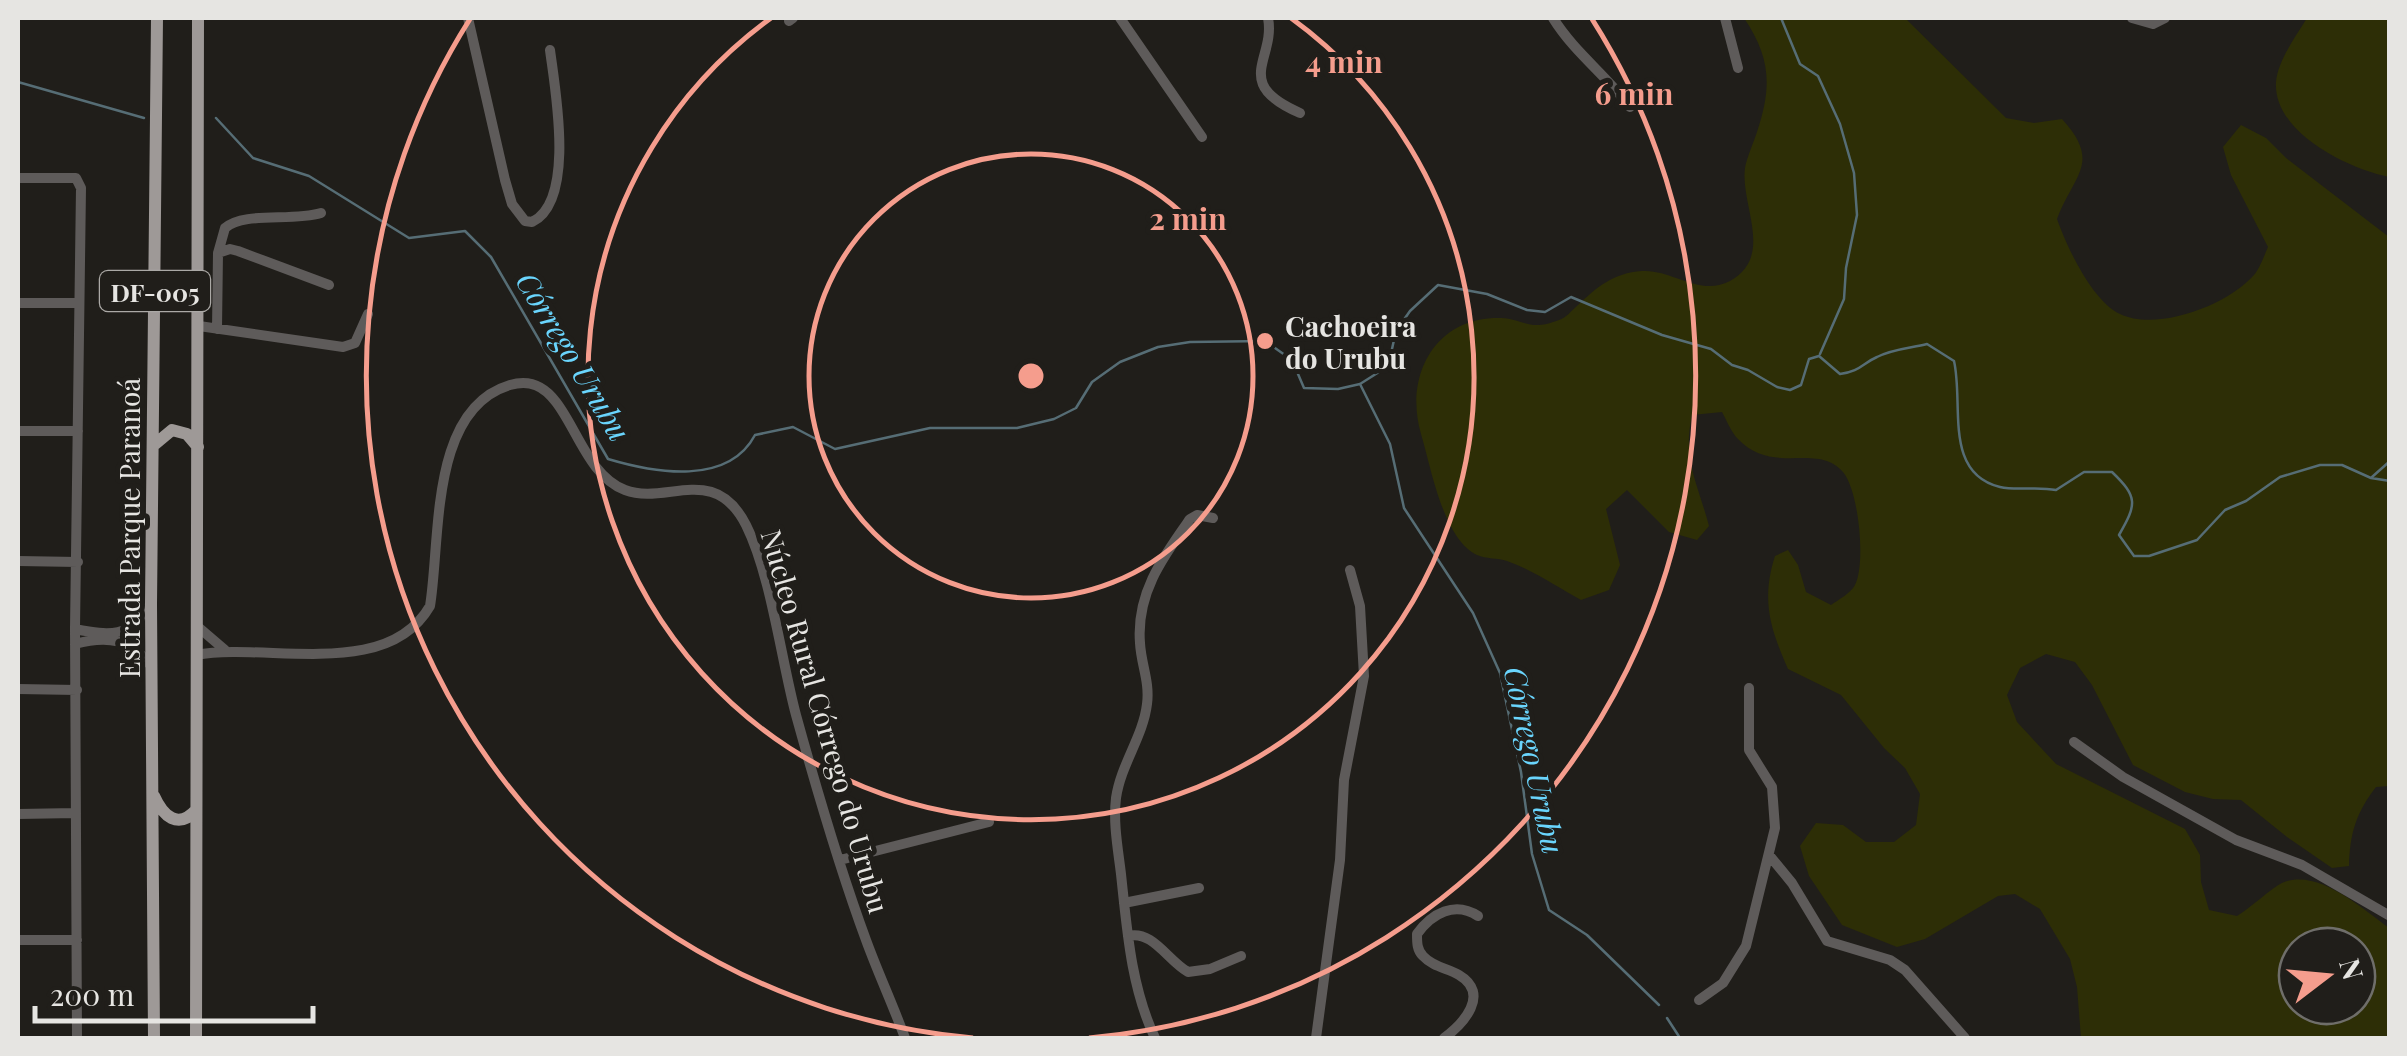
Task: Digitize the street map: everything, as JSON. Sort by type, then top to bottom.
[{"type":"main road","name":"Estrada Parque Paranoá","points":[[154,1038],[151,604],[157,18]]},
{"type":"main road","name":"DF-005","points":[[196,1038],[198,18]]},
{"type":"main road","points":[[154,445],[172,430],[187,434],[198,447]]},
{"type":"main road","points":[[153,794],[172,820],[184,820],[196,810]]},
{"type":"street","points":[[468,18],[512,204],[525,221],[532,222],[545,212],[555,193],[560,168],[550,50]]},
{"type":"street","points":[[1120,18],[1202,137]]},
{"type":"street","points":[[1268,18],[1270,28],[1259,69],[1264,84],[1274,97],[1300,113]]},
{"type":"street","points":[[1552,18],[1574,50],[1608,80],[1630,107]]},
{"type":"street","points":[[1725,18],[1738,68]]},
{"type":"street","points":[[2132,18],[2153,24],[2165,18]]},
{"type":"street","points":[[18,178],[70,178],[80,182],[75,628],[77,1038]]},
{"type":"street","points":[[217,329],[218,253],[225,228],[240,219],[296,219],[321,213]]},
{"type":"street","points":[[218,253],[238,251],[329,285]]},
{"type":"street","points":[[18,303],[79,303]]},
{"type":"street","points":[[198,326],[343,347],[355,343],[368,314]]},
{"type":"street","name":"Núcleo Rural Córrego do Urubu","points":[[196,655],[225,650],[350,652],[393,641],[420,623],[430,606],[444,484],[455,437],[473,407],[486,396],[502,387],[531,382],[548,392],[588,456],[618,486],[635,492],[702,490],[728,500],[747,526],[763,575],[798,724],[866,939],[905,1038]]},
{"type":"street","points":[[18,432],[78,431]]},
{"type":"street","points":[[1155,1038],[1137,992],[1124,904],[1116,800],[1121,772],[1146,712],[1148,695],[1140,647],[1142,606],[1153,573],[1190,519],[1213,518]]},
{"type":"street","points":[[18,561],[78,562]]},
{"type":"street","points":[[1316,1038],[1340,860],[1344,780],[1364,676],[1360,606],[1350,570]]},
{"type":"street","points":[[75,628],[100,633],[125,631],[141,620],[151,604]]},
{"type":"street","points":[[196,626],[225,650]]},
{"type":"street","points":[[75,644],[120,640],[140,652],[152,666]]},
{"type":"street","points":[[1699,1000],[1722,983],[1746,946],[1776,828],[1774,796],[1749,750],[1749,688]]},
{"type":"street","points":[[18,689],[77,690]]},
{"type":"street","points":[[2074,742],[2123,777],[2236,840],[2302,865],[2390,916]]},
{"type":"street","points":[[18,814],[76,814]]},
{"type":"street","points":[[840,860],[989,822]]},
{"type":"street","points":[[1769,855],[1792,882],[1827,942],[1890,960],[1905,970],[1964,1038]]},
{"type":"street","points":[[1124,904],[1200,888]]},
{"type":"street","points":[[1444,1038],[1472,1009],[1474,996],[1464,978],[1421,955],[1417,934],[1442,912],[1457,908],[1478,916]]},
{"type":"street","points":[[1128,936],[1150,938],[1188,972],[1210,969],[1240,956]]},
{"type":"street","points":[[18,940],[77,940]]},
{"type":"shaded area","points":[[1744,18],[1905,18],[2006,118],[2034,123],[2062,119],[2074,134],[2082,158],[2077,179],[2057,219],[2090,286],[2110,307],[2135,319],[2172,317],[2210,305],[2242,286],[2256,272],[2268,247],[2231,175],[2223,147],[2241,125],[2266,138],[2286,158],[2389,237],[2389,786],[2376,787],[2363,806],[2353,833],[2349,866],[2332,868],[2241,800],[2185,792],[2133,765],[2092,685],[2075,662],[2046,654],[2020,668],[2007,695],[2017,722],[2056,764],[2185,829],[2200,855],[2201,882],[2209,910],[2237,916],[2282,883],[2310,881],[2339,892],[2389,928],[2389,1038],[2081,1038],[2077,987],[2070,959],[2040,909],[2015,894],[1998,896],[1925,939],[1897,947],[1842,925],[1809,876],[1800,846],[1816,823],[1843,825],[1866,842],[1894,842],[1916,825],[1920,794],[1905,768],[1841,695],[1788,669],[1772,627],[1768,600],[1775,556],[1788,550],[1798,565],[1806,592],[1831,605],[1855,585],[1860,561],[1857,511],[1849,481],[1832,463],[1766,456],[1738,439],[1722,412],[1692,415],[1690,458],[1709,526],[1697,540],[1669,532],[1627,490],[1606,509],[1620,565],[1609,590],[1581,600],[1517,565],[1477,555],[1455,534],[1434,483],[1417,412],[1421,371],[1430,354],[1458,327],[1478,320],[1501,318],[1541,325],[1562,319],[1599,287],[1622,275],[1653,272],[1708,286],[1730,281],[1743,270],[1751,258],[1753,244],[1745,168],[1767,87],[1760,46]]},
{"type":"shaded area","points":[[2307,18],[2389,18],[2389,177],[2354,166],[2316,146],[2287,117],[2278,100],[2276,82],[2280,65]]},
{"type":"waterway","name":"Córrego Urubu","points":[[1781,18],[1800,64],[1818,76],[1840,124],[1854,173],[1857,215],[1844,299],[1820,354]]},
{"type":"waterway","points":[[18,82],[144,118]]},
{"type":"waterway","name":"Córrego Urubu","points":[[216,118],[253,158],[309,176],[409,238],[465,231],[491,257],[608,459],[647,468],[709,469],[743,451],[755,435],[793,427],[835,449],[930,428],[1017,428],[1054,419],[1076,408],[1092,382],[1120,362],[1158,347],[1190,342],[1265,341],[1292,360],[1304,388],[1338,389],[1360,384],[1379,372],[1390,358],[1396,331],[1410,311],[1438,285],[1487,294],[1527,310],[1545,312],[1571,297],[1662,335],[1711,349],[1732,365],[1790,390],[1801,385],[1809,359],[1819,356],[1840,374],[1889,352],[1927,344],[1954,361],[1959,435],[1970,467],[1982,479],[2013,489],[2056,490],[2084,472],[2112,472],[2127,488],[2132,501],[2119,535],[2134,556],[2149,556],[2197,540],[2225,510],[2246,501],[2280,477],[2320,465],[2342,465],[2371,478],[2390,481]]},
{"type":"waterway","name":"Córrego Urubu","points":[[1360,384],[1390,444],[1404,508],[1473,613],[1500,673],[1521,772],[1532,854],[1549,910],[1587,935],[1659,1005]]},
{"type":"waterway","name":"Córrego Urubu","points":[[2372,477],[2390,461]]},
{"type":"waterway","name":"Córrego Urubu","points":[[1667,1018],[1680,1038]]},
{"type":"place","name":"Cachoeira do Urubu","points":[[1265,341]]}]
